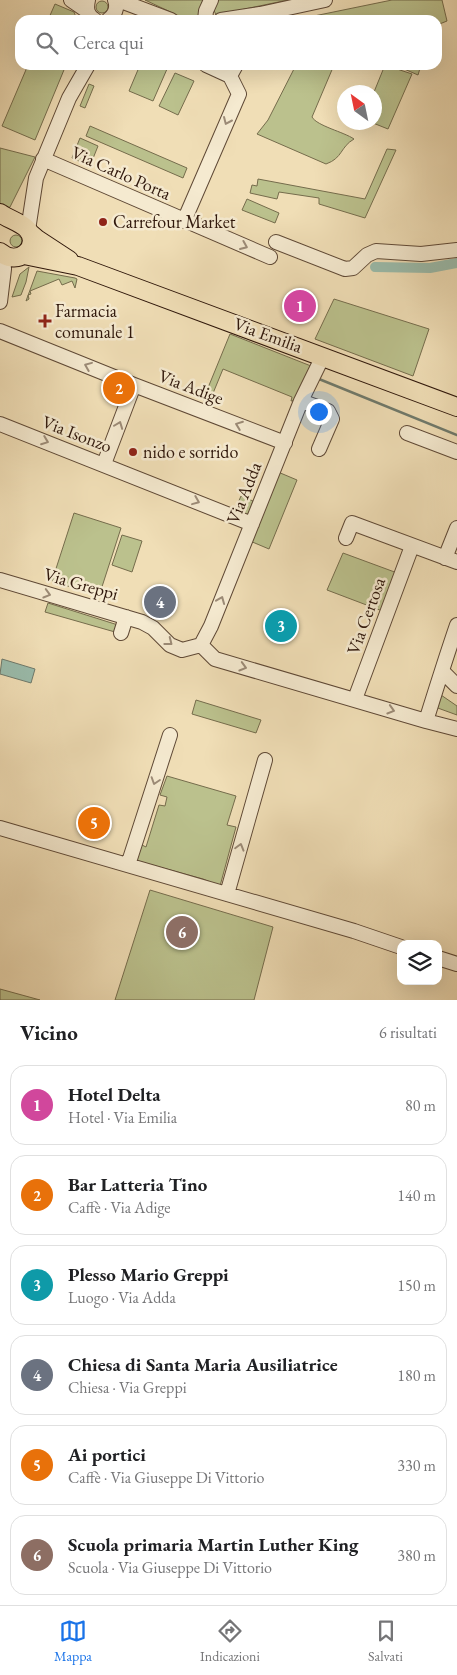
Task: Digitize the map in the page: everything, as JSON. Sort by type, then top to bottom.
[{"type":"main road","points":[[14,225],[32,243],[30,249],[22,256]]},
{"type":"main road","name":"Via Emilia","points":[[14,225],[78,266]]},
{"type":"main road","name":"Via Emilia","points":[[1,253],[13,259],[22,256],[78,266],[457,407]]},
{"type":"street","points":[[71,0],[90,13]]},
{"type":"street","points":[[113,15],[115,12],[116,0],[157,15]]},
{"type":"street","points":[[206,15],[211,0]]},
{"type":"street","points":[[263,15],[294,3],[325,0]]},
{"type":"street","points":[[70,96],[77,70]]},
{"type":"street","points":[[14,225],[34,186],[43,159],[70,96],[85,70]]},
{"type":"street","points":[[184,220],[239,94],[233,71]]},
{"type":"street","name":"Via Carlo Porta","points":[[43,159],[270,257]]},
{"type":"street","points":[[276,242],[345,269],[353,268],[367,255],[376,252],[421,254],[457,250]]},
{"type":"street","points":[[0,300],[4,269],[1,253]]},
{"type":"street","points":[[0,300],[22,256]]},
{"type":"street","name":"Via Adige","points":[[0,331],[285,443]]},
{"type":"street","name":"Via Adda","points":[[201,645],[211,626],[301,401],[323,356]]},
{"type":"street","points":[[104,464],[134,385]]},
{"type":"street","points":[[301,401],[328,411],[332,419],[319,449]]},
{"type":"street","name":"Via Isonzo","points":[[0,424],[252,524]]},
{"type":"street","points":[[407,433],[457,452]]},
{"type":"street","points":[[346,538],[352,522],[451,560],[457,528]]},
{"type":"street","name":"Via Certosa","points":[[355,699],[412,546]]},
{"type":"street","name":"Via Greppi","points":[[0,580],[142,622],[153,628],[170,645],[182,650],[201,645]]},
{"type":"street","points":[[121,633],[126,617]]},
{"type":"street","points":[[426,721],[457,625]]},
{"type":"street","points":[[201,645],[215,658],[457,729]]},
{"type":"street","points":[[443,672],[457,686]]},
{"type":"street","points":[[128,865],[170,734]]},
{"type":"street","points":[[227,894],[265,760]]},
{"type":"street","points":[[0,828],[397,946]]},
{"type":"street","points":[[442,959],[457,964]]},
{"type":"green space","points":[[145,0],[206,0],[200,15],[177,15]]},
{"type":"green space","points":[[217,0],[288,0],[216,15],[213,8]]},
{"type":"green space","points":[[392,0],[442,0],[447,21],[442,23],[442,15],[319,15]]},
{"type":"green space","points":[[100,1],[104,1],[108,7],[104,13],[100,13],[96,9],[96,5]]},
{"type":"green space","points":[[55,4],[74,12],[75,15],[50,15]]},
{"type":"green space","points":[[26,70],[64,70],[35,140],[2,126]]},
{"type":"green space","points":[[138,70],[167,70],[153,101],[129,91]]},
{"type":"green space","points":[[293,70],[332,70],[312,117],[319,123],[354,139],[346,145],[336,159],[326,164],[257,134],[268,120]]},
{"type":"green space","points":[[383,70],[400,70],[412,74],[388,129],[382,127],[382,85],[377,85]]},
{"type":"green space","points":[[406,70],[420,70],[418,75]]},
{"type":"green space","points":[[175,73],[194,81],[178,115],[159,106]]},
{"type":"green space","points":[[89,84],[94,86],[85,108],[80,106]]},
{"type":"green space","points":[[90,126],[187,168],[183,178],[86,136]]},
{"type":"green space","points":[[80,138],[98,146],[90,166],[72,158]]},
{"type":"green space","points":[[0,148],[35,157],[10,207],[4,210],[0,208]]},
{"type":"green space","points":[[387,149],[396,150],[365,218],[319,204],[319,198],[279,192],[277,199],[250,193],[252,185],[257,186],[258,179],[365,199]]},
{"type":"green space","points":[[247,199],[279,213],[275,223],[242,210]]},
{"type":"green space","points":[[18,235],[21,236],[21,246],[14,247],[11,246],[10,239],[11,236]]},
{"type":"green space","points":[[29,267],[21,295],[12,297],[20,274]]},
{"type":"green space","points":[[37,271],[77,279],[75,288],[72,281],[62,285],[59,279],[30,291],[31,294],[28,295]]},
{"type":"green space","points":[[334,299],[429,329],[413,376],[315,339]]},
{"type":"green space","points":[[230,334],[311,366],[297,400],[291,401],[292,397],[223,369],[209,403],[203,400]]},
{"type":"green space","points":[[278,472],[297,480],[269,549],[250,541]]},
{"type":"green space","points":[[241,496],[253,501],[248,515],[245,516],[234,512]]},
{"type":"green space","points":[[74,513],[121,528],[99,596],[52,581]]},
{"type":"green space","points":[[122,535],[142,541],[132,572],[112,565]]},
{"type":"green space","points":[[343,553],[400,574],[385,612],[327,590]]},
{"type":"green space","points":[[48,603],[118,625],[115,632],[45,612]]},
{"type":"green space","points":[[441,695],[457,706],[457,715],[435,707]]},
{"type":"green space","points":[[196,700],[261,720],[256,733],[192,714]]},
{"type":"green space","points":[[167,776],[236,796],[227,825],[236,827],[220,886],[203,879],[134,860],[138,843],[146,847],[159,805],[165,806],[167,797],[160,795]]},
{"type":"green space","points":[[150,890],[273,927],[254,1000],[115,1000]]},
{"type":"green space","points":[[0,989],[40,1000],[0,1000]]},
{"type":"shaded area","points":[[2,659],[35,669],[31,683],[0,674]]},
{"type":"waterway","points":[[375,267],[430,268],[457,263]]},
{"type":"waterway","points":[[319,379],[457,435]]},
{"type":"place","name":"Carrefour Market","points":[[103,222]]},
{"type":"place","name":"Hotel Delta","points":[[300,306]]},
{"type":"place","name":"Farmacia comunale 1","points":[[45,321]]},
{"type":"place","name":"Bar Latteria Tino","points":[[119,388]]},
{"type":"place","name":"nido e sorrido","points":[[133,452]]},
{"type":"place","name":"Chiesa di Santa Maria Ausiliatrice","points":[[160,602]]},
{"type":"place","name":"Plesso Mario Greppi","points":[[281,626]]},
{"type":"place","name":"Ai portici","points":[[94,823]]},
{"type":"place","name":"Scuola primaria Martin Luther King","points":[[182,932]]}]
